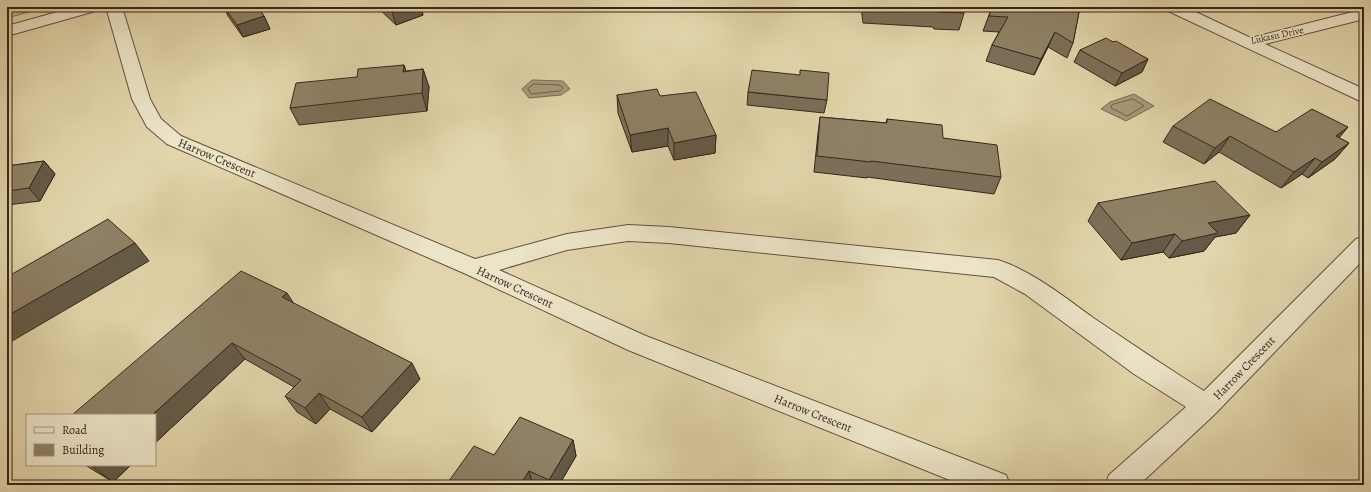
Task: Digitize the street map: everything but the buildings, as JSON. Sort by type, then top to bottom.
[{"type":"street","points":[[7,31],[92,7]]},
{"type":"street","name":"Harrow Crescent","points":[[114,7],[141,99],[154,123],[174,140],[474,268],[637,343],[996,485]]},
{"type":"street","name":"Lukasu Drive","points":[[1172,7],[1249,43],[1364,14]]},
{"type":"street","points":[[1249,43],[1364,96]]},
{"type":"street","points":[[474,268],[568,242],[628,233],[669,235],[998,269],[1033,288],[1142,366],[1206,406]]},
{"type":"street","name":"Harrow Crescent","points":[[1119,485],[1206,406],[1364,245]]},
{"type":"shaded area","points":[[7,7],[47,7],[7,18]]},
{"type":"water","points":[[532,80],[563,81],[570,89],[561,95],[529,98],[522,89]]},
{"type":"water","points":[[1134,94],[1154,106],[1126,121],[1101,109],[1110,102]]}]
